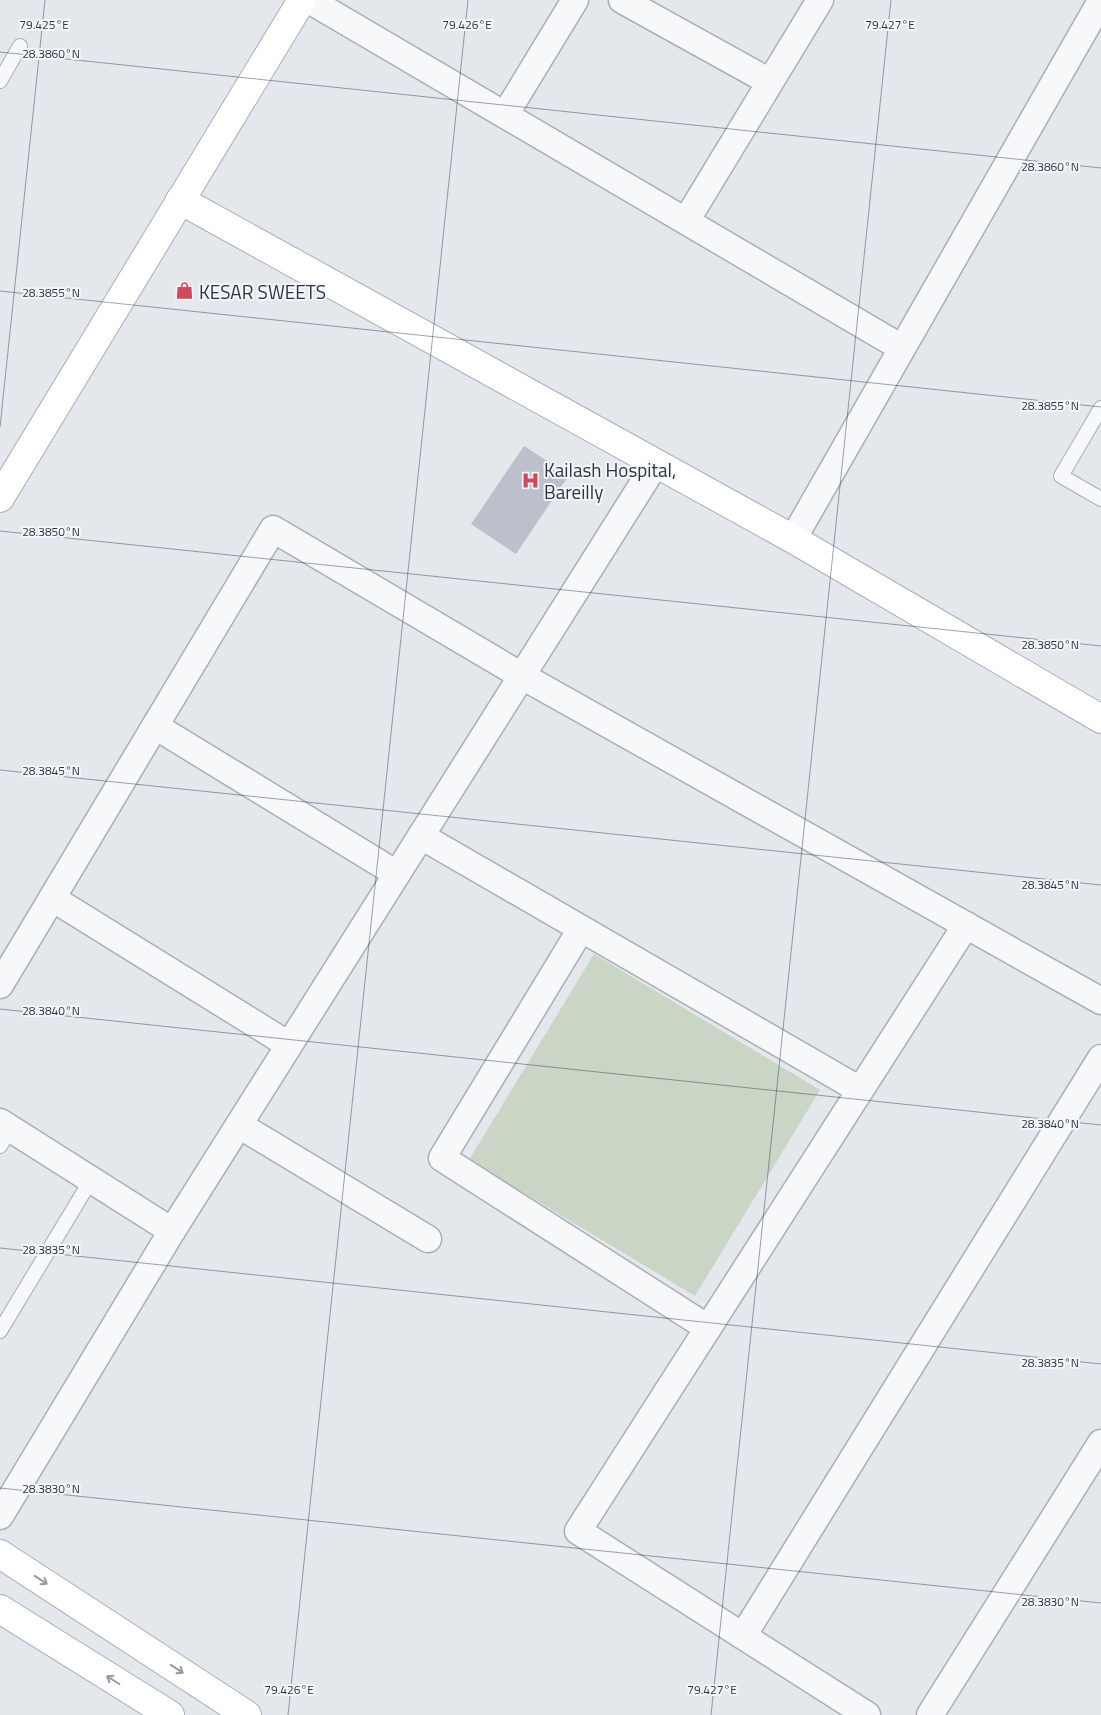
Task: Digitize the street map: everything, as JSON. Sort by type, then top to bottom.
[{"type":"street","points":[[0,498],[302,0]]},
{"type":"street","points":[[309,0],[902,348]]},
{"type":"street","points":[[505,115],[574,0]]},
{"type":"street","points":[[622,0],[770,82]]},
{"type":"street","points":[[686,221],[820,0]]},
{"type":"street","points":[[793,539],[1101,1]]},
{"type":"street","points":[[180,200],[793,539],[1101,719]]},
{"type":"street","points":[[0,1516],[172,1231],[656,463]]},
{"type":"street","points":[[0,985],[273,529],[522,676],[1101,1001]]},
{"type":"street","points":[[155,726],[397,874]]},
{"type":"street","points":[[421,836],[860,1090]]},
{"type":"street","points":[[52,898],[289,1045]]},
{"type":"street","points":[[867,1715],[578,1531],[966,925]]},
{"type":"street","points":[[581,929],[442,1158],[708,1328]]},
{"type":"street","points":[[743,1636],[1101,1058]]},
{"type":"street","points":[[238,1126],[428,1239]]},
{"type":"street","points":[[4,1132],[91,1180],[172,1231]]},
{"type":"street","points":[[930,1715],[1101,1443]]},
{"type":"street","points":[[0,1554],[247,1715]]},
{"type":"street","points":[[0,1609],[170,1715]]},
{"type":"lane","points":[[0,81],[20,46]]},
{"type":"lane","points":[[1101,408],[1061,476],[1101,499]]},
{"type":"lane","points":[[0,1331],[91,1180]]},
{"type":"green space","points":[[594,954],[820,1090],[695,1296],[469,1160]]},
{"type":"building","points":[[524,446],[569,475],[516,554],[471,524]]},
{"type":"place","name":"KESAR SWEETS","points":[[185,291]]},
{"type":"place","name":"Kailash Hospital, Bareilly","points":[[530,480]]}]
